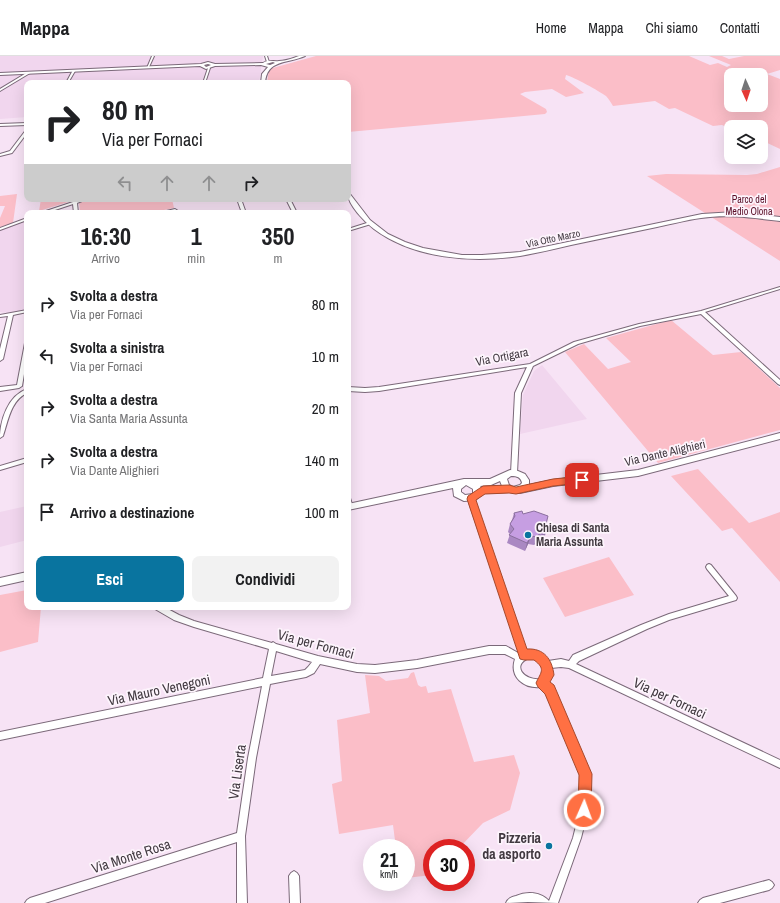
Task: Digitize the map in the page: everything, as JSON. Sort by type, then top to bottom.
[{"type":"street","points":[[148,67],[153,56]]},
{"type":"street","points":[[266,56],[268,61]]},
{"type":"street","points":[[0,74],[201,65],[210,63],[216,65],[263,64],[270,66],[303,56]]},
{"type":"street","points":[[263,64],[268,61],[277,63]]},
{"type":"street","points":[[201,65],[202,67],[209,68],[216,65]]},
{"type":"street","points":[[263,80],[264,74],[270,66]]},
{"type":"street","points":[[205,80],[209,68]]},
{"type":"street","points":[[69,80],[74,71]]},
{"type":"street","points":[[0,90],[29,73]]},
{"type":"street","points":[[0,125],[24,124]]},
{"type":"street","points":[[0,155],[11,152],[24,135]]},
{"type":"street","name":"Via Otto Marzo","points":[[351,199],[370,223],[395,239],[420,248],[459,256],[490,257],[529,252],[702,216],[744,215],[780,219]]},
{"type":"street","points":[[50,210],[72,202]]},
{"type":"street","points":[[0,229],[24,220]]},
{"type":"street","points":[[351,229],[370,223]]},
{"type":"street","name":"Via Ortigara","points":[[351,389],[379,389],[531,365],[576,343],[639,325],[702,312],[780,288]]},
{"type":"street","points":[[0,316],[24,312]]},
{"type":"street","points":[[702,312],[780,383]]},
{"type":"street","points":[[0,359],[10,314]]},
{"type":"street","points":[[0,388],[19,386],[24,359]]},
{"type":"street","points":[[351,505],[438,489],[460,483],[491,482],[514,472],[518,393],[531,365]]},
{"type":"street","points":[[0,436],[13,401],[18,394],[24,392]]},
{"type":"street","name":"Via Dante Alighieri","points":[[478,493],[483,490],[520,490],[553,482],[638,473],[780,436]]},
{"type":"street","points":[[0,468],[24,461]]},
{"type":"street","name":"Via Dante Alighieri","points":[[514,472],[536,481],[553,482]]},
{"type":"street","points":[[504,476],[503,482],[509,489]]},
{"type":"street","points":[[520,490],[525,486],[526,480],[524,477]]},
{"type":"street","points":[[460,483],[456,490],[460,496]]},
{"type":"street","points":[[438,489],[471,499],[478,493],[477,487],[472,483]]},
{"type":"street","points":[[471,499],[522,656],[516,668],[521,678],[531,684],[542,683],[550,690],[585,774],[584,810],[577,838],[553,903]]},
{"type":"street","points":[[570,665],[576,658],[644,627],[669,617],[734,598],[709,567]]},
{"type":"street","points":[[0,582],[24,577]]},
{"type":"street","name":"Via per Fornaci","points":[[162,610],[177,618],[194,624],[318,660],[356,668],[374,669],[417,664],[489,650],[506,650],[522,656],[534,654],[540,656],[547,665],[561,663],[570,665],[780,764]]},
{"type":"street","name":"Via Liserta","points":[[242,903],[241,836],[252,758],[273,646]]},
{"type":"street","name":"Via Mauro Venegoni","points":[[0,736],[306,673],[311,670],[318,660]]},
{"type":"street","points":[[542,683],[548,675],[547,665]]},
{"type":"street","name":"Via Monte Rosa","points":[[30,903],[241,836]]},
{"type":"street","points":[[294,876],[295,903]]},
{"type":"street","points":[[703,903],[769,885]]},
{"type":"street","points":[[510,903],[519,898],[530,897],[545,903]]},
{"type":"shaded area","points":[[0,56],[263,56],[259,80],[24,80],[24,117],[0,119]]},
{"type":"shaded area","points":[[24,221],[24,310],[8,313],[0,312],[0,230]]},
{"type":"shaded area","points":[[542,365],[587,419],[520,434],[523,395],[534,371]]},
{"type":"shaded area","points":[[24,507],[24,541],[0,547],[0,512]]},
{"type":"green space","points":[[316,56],[689,56],[710,65],[718,63],[727,67],[731,65],[709,56],[722,56],[729,59],[744,56],[780,56],[780,70],[768,74],[768,68],[724,68],[724,112],[768,112],[768,74],[780,79],[780,149],[768,143],[768,120],[724,120],[724,126],[713,126],[675,108],[669,109],[655,101],[613,106],[603,94],[566,75],[565,79],[584,93],[566,97],[552,89],[525,92],[520,94],[546,109],[547,112],[545,114],[351,132],[351,80],[267,80],[269,69]]},
{"type":"green space","name":"Parco del Medio Olona","points":[[780,167],[780,261],[647,176],[666,174],[747,175],[757,174]]},
{"type":"green space","points":[[17,194],[13,223],[0,227],[0,218],[5,206],[0,206],[0,196]]},
{"type":"green space","points":[[40,202],[68,202],[42,210],[39,210]]},
{"type":"green space","points":[[79,202],[173,202],[174,208],[164,210],[80,210]]},
{"type":"green space","points":[[671,320],[713,355],[741,352],[780,388],[780,430],[658,463],[565,352],[584,344],[608,369],[631,362],[606,338]]},
{"type":"green space","points":[[698,469],[749,523],[780,512],[780,582],[732,528],[722,531],[671,476]]},
{"type":"green space","points":[[609,557],[634,595],[565,617],[543,578]]},
{"type":"green space","points":[[24,591],[24,610],[41,610],[38,642],[0,652],[0,595]]},
{"type":"green space","points":[[414,672],[418,685],[421,687],[426,686],[428,693],[451,689],[474,762],[514,755],[520,773],[510,810],[483,823],[468,839],[423,839],[423,876],[415,877],[415,839],[395,839],[393,825],[339,834],[332,784],[342,781],[337,720],[370,713],[365,675],[379,676],[386,681],[408,678],[411,673]]},
{"type":"building","name":"Chiesa di Santa Maria Assunta","points":[[522,511],[523,514],[534,511],[548,516],[546,524],[549,525],[544,535],[540,533],[537,537],[531,536],[527,543],[509,535],[514,529],[510,524],[515,516],[514,513]]},
{"type":"place","name":"Chiesa di Santa Maria Assunta","points":[[528,535]]},
{"type":"place","name":"Pizzeria da asporto","points":[[549,846]]},
{"type":"route","points":[[582,480],[553,482],[516,491],[509,489],[483,490],[478,493],[475,498],[471,499],[524,655],[534,654],[540,656],[547,665],[548,675],[542,683],[550,690],[585,774],[584,810]]}]
